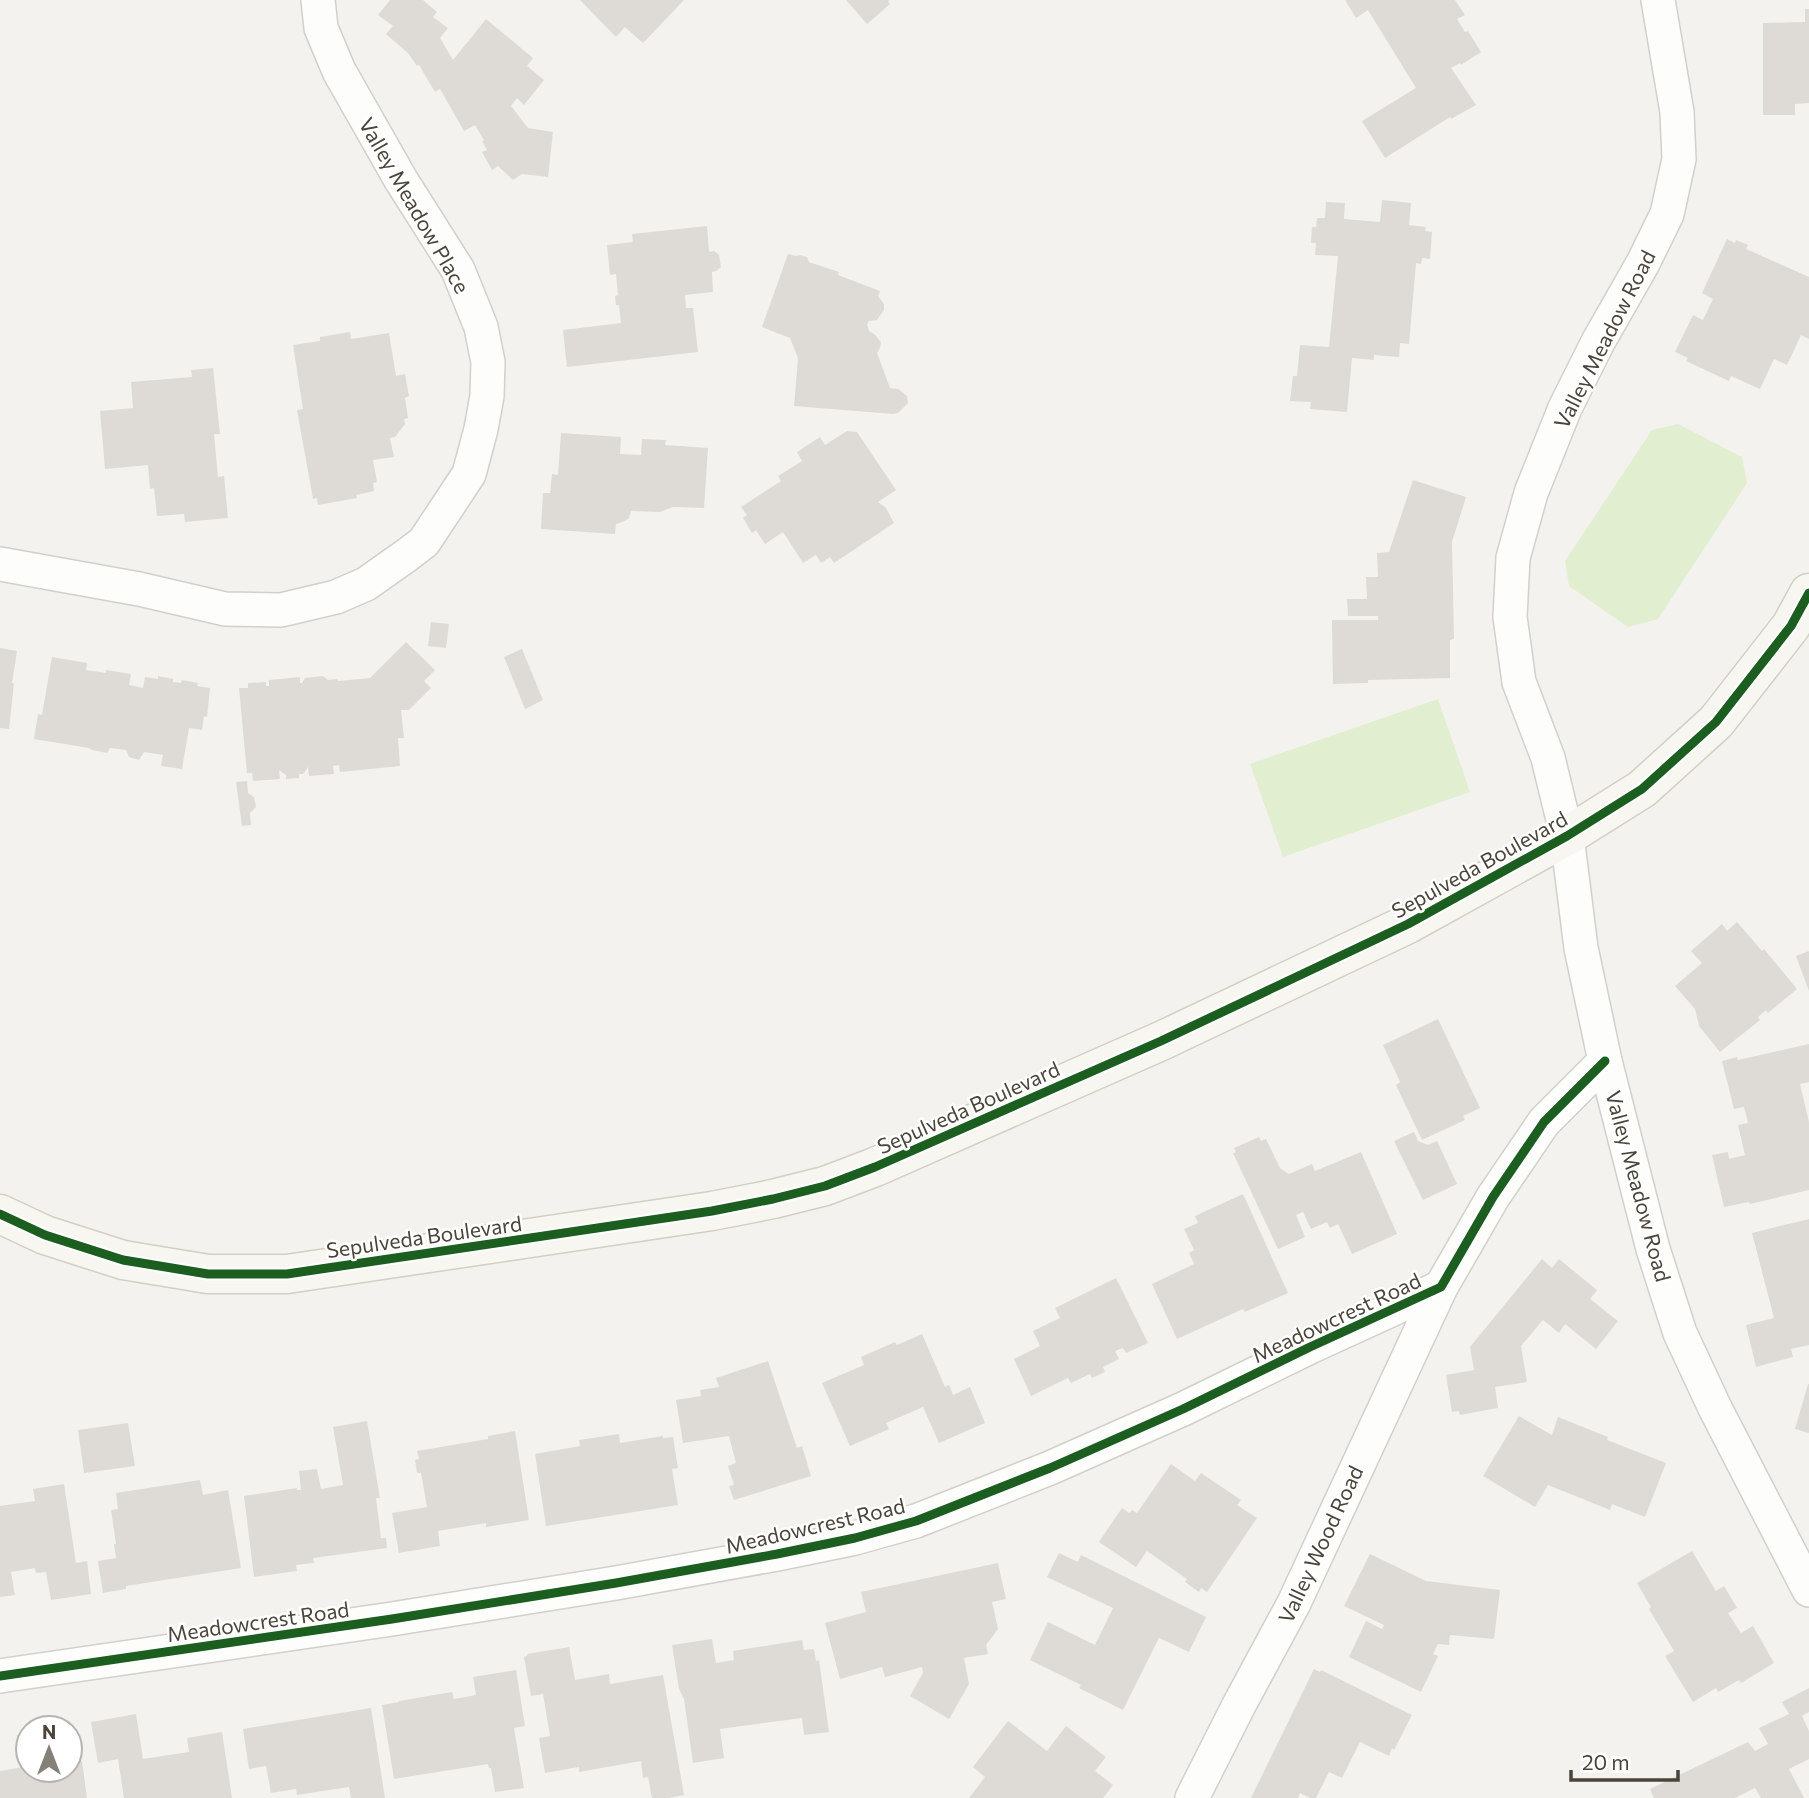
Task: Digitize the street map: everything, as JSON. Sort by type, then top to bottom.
[{"type":"main road","name":"Sepulveda Boulevard","points":[[0,1214],[45,1235],[123,1260],[208,1274],[287,1274],[712,1211],[825,1185],[876,1167],[1161,1041],[1408,924],[1567,836],[1642,789],[1716,722],[1791,626],[1809,593]]},
{"type":"street","name":"Valley Meadow Place","points":[[0,564],[139,589],[225,609],[281,610],[336,597],[366,584],[407,555],[424,542],[469,474],[487,396],[488,362],[481,327],[458,270],[401,180],[339,71],[321,28],[318,0]]},
{"type":"street","name":"Valley Meadow Road","points":[[1658,0],[1677,112],[1679,159],[1667,214],[1565,408],[1531,493],[1513,558],[1510,617],[1519,682],[1548,758],[1567,836],[1581,948],[1605,1061],[1653,1249],[1680,1333],[1715,1408],[1809,1590]]},
{"type":"street","name":"Meadowcrest Road","points":[[0,1676],[392,1619],[764,1557],[855,1538],[916,1521],[1050,1468],[1184,1409],[1441,1287],[1493,1197],[1544,1122],[1605,1061]]},
{"type":"street","name":"Valley Wood Road","points":[[1192,1798],[1294,1603],[1441,1287]]},
{"type":"green space","points":[[1678,424],[1742,457],[1747,483],[1658,619],[1628,627],[1569,586],[1565,561],[1652,430]]},
{"type":"green space","points":[[1438,699],[1470,792],[1283,857],[1250,764]]},
{"type":"building","points":[[390,0],[423,0],[437,12],[433,17],[448,28],[440,38],[453,60],[486,19],[533,58],[527,66],[544,80],[524,105],[517,98],[511,106],[528,128],[553,132],[548,177],[522,174],[513,180],[498,166],[492,170],[482,152],[487,150],[482,141],[484,140],[475,125],[464,131],[440,89],[435,92],[419,65],[386,34],[393,26],[378,15]]},
{"type":"building","points":[[580,0],[684,0],[643,43],[625,27],[616,37]]},
{"type":"building","points":[[846,0],[890,0],[890,4],[867,24]]},
{"type":"building","points":[[1345,0],[1455,0],[1465,15],[1457,19],[1481,52],[1451,68],[1476,105],[1451,119],[1450,117],[1385,158],[1362,121],[1416,88],[1368,10],[1356,18]]},
{"type":"building","points":[[1805,9],[1809,9],[1809,103],[1795,104],[1795,115],[1763,115],[1763,23],[1805,22]]},
{"type":"building","points":[[1382,200],[1411,203],[1409,225],[1426,227],[1425,231],[1432,232],[1430,259],[1422,258],[1421,264],[1416,263],[1409,344],[1400,343],[1399,357],[1374,355],[1374,360],[1352,358],[1347,412],[1310,409],[1311,402],[1290,401],[1293,376],[1297,376],[1300,345],[1329,347],[1338,256],[1315,255],[1316,243],[1311,243],[1312,227],[1316,227],[1317,218],[1325,218],[1326,202],[1345,203],[1344,219],[1380,222]]},
{"type":"building","points":[[707,226],[709,252],[714,251],[719,255],[721,267],[712,272],[713,292],[685,295],[686,308],[693,308],[698,352],[567,367],[563,330],[621,323],[615,296],[618,295],[616,274],[610,275],[607,245],[633,242],[632,234]]},
{"type":"building","points":[[1727,239],[1748,245],[1746,249],[1809,277],[1809,339],[1801,335],[1787,365],[1774,359],[1760,389],[1731,376],[1729,381],[1686,361],[1688,358],[1675,352],[1693,315],[1703,320],[1713,299],[1702,293]]},
{"type":"building","points":[[788,254],[807,257],[809,262],[880,291],[878,296],[884,304],[884,310],[877,320],[867,324],[869,331],[881,342],[877,353],[890,388],[898,389],[907,396],[908,403],[898,413],[794,406],[798,358],[790,338],[762,327]]},
{"type":"building","points":[[350,332],[351,339],[389,333],[396,376],[405,374],[409,396],[405,398],[408,418],[404,419],[405,424],[395,437],[390,438],[394,457],[373,460],[377,482],[373,483],[374,491],[356,495],[357,498],[318,505],[317,498],[313,499],[297,410],[303,409],[293,345],[320,341],[320,337]]},
{"type":"building","points":[[213,368],[220,434],[214,434],[218,477],[224,476],[228,518],[185,522],[184,514],[157,516],[154,488],[150,489],[148,465],[105,469],[100,411],[133,408],[131,382],[192,377],[191,370]]},
{"type":"building","points":[[847,431],[857,432],[896,490],[878,502],[886,508],[894,523],[834,563],[830,557],[821,563],[816,555],[803,563],[783,532],[765,544],[756,530],[752,533],[743,518],[747,515],[741,507],[781,481],[778,476],[802,461],[797,452],[820,437],[825,445]]},
{"type":"building","points":[[561,433],[621,437],[620,454],[641,455],[642,439],[666,440],[665,445],[708,448],[704,508],[673,507],[660,512],[631,511],[629,518],[616,524],[615,534],[541,529],[543,493],[550,493],[552,474],[558,475]]},
{"type":"building","points":[[1413,480],[1466,497],[1452,542],[1454,639],[1450,640],[1450,678],[1368,680],[1368,683],[1333,684],[1332,620],[1378,620],[1378,616],[1348,616],[1347,599],[1367,599],[1366,577],[1378,577],[1377,553],[1389,552]]},
{"type":"building","points":[[431,622],[449,624],[446,648],[428,646]]},
{"type":"building","points":[[406,642],[435,670],[424,681],[431,688],[409,710],[401,710],[404,738],[398,738],[400,766],[340,772],[339,765],[333,766],[334,774],[309,776],[308,767],[303,774],[299,774],[299,778],[286,779],[286,775],[279,770],[280,779],[253,781],[252,773],[247,773],[239,688],[248,688],[248,683],[266,682],[266,686],[269,686],[269,680],[300,677],[300,683],[305,678],[323,676],[328,680],[338,681],[370,678]]},
{"type":"building","points":[[0,648],[17,651],[9,729],[0,728]]},
{"type":"building","points":[[522,649],[543,700],[525,709],[504,657]]},
{"type":"building","points":[[52,657],[87,663],[86,670],[131,674],[129,685],[143,688],[145,677],[158,679],[158,676],[173,679],[173,682],[181,683],[182,680],[210,688],[207,717],[204,716],[202,730],[189,728],[182,769],[161,766],[163,755],[144,752],[139,760],[129,757],[126,750],[110,748],[107,753],[34,739],[38,714],[42,715]]},
{"type":"building","points":[[247,781],[248,793],[254,797],[256,807],[250,813],[251,825],[242,826],[236,782]]},
{"type":"building","points":[[1737,922],[1762,951],[1764,949],[1797,989],[1768,1013],[1766,1010],[1758,1017],[1760,1020],[1720,1052],[1699,1026],[1695,1009],[1675,986],[1702,963],[1691,951],[1722,924],[1727,931]]},
{"type":"building","points":[[1809,951],[1809,991],[1796,956]]},
{"type":"building","points":[[1438,1019],[1480,1108],[1463,1116],[1465,1120],[1422,1140],[1396,1085],[1400,1082],[1383,1045]]},
{"type":"building","points":[[1809,1044],[1809,1082],[1800,1084],[1809,1122],[1809,1190],[1750,1204],[1749,1202],[1724,1207],[1712,1155],[1728,1152],[1729,1159],[1745,1155],[1738,1125],[1748,1123],[1744,1107],[1734,1109],[1722,1061]]},
{"type":"building","points":[[1414,1132],[1418,1141],[1428,1145],[1437,1141],[1457,1184],[1423,1200],[1394,1141]]},
{"type":"building","points":[[1259,1137],[1261,1141],[1266,1139],[1280,1168],[1289,1174],[1312,1164],[1315,1171],[1361,1152],[1397,1234],[1352,1254],[1338,1224],[1330,1228],[1327,1222],[1311,1229],[1303,1212],[1296,1215],[1305,1237],[1278,1249],[1233,1153],[1236,1152],[1234,1148]]},
{"type":"building","points":[[1243,1194],[1288,1293],[1245,1312],[1243,1309],[1177,1339],[1152,1284],[1194,1264],[1189,1253],[1194,1250],[1184,1229],[1198,1223],[1195,1216]]},
{"type":"building","points":[[1809,1219],[1809,1345],[1791,1349],[1793,1357],[1756,1367],[1746,1325],[1774,1318],[1752,1233]]},
{"type":"building","points":[[1542,1259],[1552,1268],[1559,1259],[1597,1290],[1590,1299],[1618,1321],[1596,1349],[1565,1324],[1559,1333],[1543,1320],[1521,1346],[1527,1382],[1495,1387],[1498,1408],[1460,1415],[1459,1411],[1452,1412],[1446,1375],[1474,1370],[1470,1347]]},
{"type":"building","points":[[1116,1278],[1148,1343],[1126,1353],[1123,1348],[1115,1351],[1119,1359],[1103,1367],[1105,1372],[1092,1378],[1090,1374],[1071,1383],[1068,1378],[1031,1396],[1014,1359],[1040,1346],[1033,1331],[1060,1318],[1055,1308]]},
{"type":"building","points":[[922,1334],[945,1387],[949,1385],[953,1395],[970,1387],[985,1423],[939,1443],[923,1407],[886,1423],[889,1429],[850,1446],[822,1383],[864,1365],[861,1357]]},
{"type":"building","points":[[768,1361],[797,1448],[802,1446],[811,1476],[734,1500],[729,1486],[734,1485],[728,1466],[736,1463],[729,1436],[683,1443],[676,1400],[701,1396],[700,1390],[719,1387],[716,1378]]},
{"type":"building","points":[[1809,1384],[1809,1433],[1795,1429]]},
{"type":"building","points":[[1519,1416],[1552,1435],[1558,1417],[1666,1463],[1645,1517],[1612,1504],[1610,1510],[1548,1485],[1535,1507],[1483,1476]]},
{"type":"building","points":[[367,1421],[380,1498],[376,1498],[381,1538],[386,1538],[387,1548],[313,1558],[314,1563],[296,1565],[297,1571],[254,1577],[244,1496],[297,1488],[301,1490],[299,1471],[317,1469],[321,1489],[343,1485],[333,1427]]},
{"type":"building","points":[[128,1423],[135,1466],[84,1473],[78,1430]]},
{"type":"building","points":[[515,1431],[529,1520],[486,1527],[486,1523],[438,1531],[440,1546],[399,1553],[392,1513],[427,1507],[421,1473],[417,1473],[417,1451],[488,1439],[488,1436]]},
{"type":"building","points":[[619,1434],[620,1443],[663,1436],[673,1437],[678,1468],[672,1469],[678,1505],[546,1526],[535,1454],[580,1446],[579,1440]]},
{"type":"building","points":[[1171,1464],[1195,1481],[1201,1473],[1241,1500],[1237,1505],[1257,1518],[1207,1592],[1201,1588],[1199,1592],[1185,1582],[1187,1579],[1147,1551],[1136,1567],[1099,1542],[1122,1508],[1129,1513],[1132,1510],[1137,1513]]},
{"type":"building","points":[[200,1480],[203,1495],[228,1490],[241,1568],[126,1586],[126,1589],[103,1593],[98,1561],[116,1558],[111,1510],[118,1509],[116,1493]]},
{"type":"building","points":[[64,1484],[76,1563],[87,1561],[91,1594],[51,1600],[46,1572],[36,1573],[35,1568],[11,1572],[15,1595],[0,1597],[0,1506],[35,1501],[33,1489]]},
{"type":"building","points":[[1692,1551],[1716,1591],[1724,1586],[1737,1608],[1728,1613],[1741,1633],[1753,1626],[1774,1663],[1741,1683],[1739,1680],[1718,1692],[1716,1688],[1693,1702],[1665,1656],[1674,1651],[1637,1583]]},
{"type":"building","points":[[1059,1553],[1078,1562],[1081,1555],[1206,1617],[1189,1652],[1159,1638],[1123,1710],[1079,1688],[1081,1685],[1030,1660],[1048,1622],[1095,1645],[1113,1608],[1047,1577]]},
{"type":"building","points":[[1370,1554],[1426,1581],[1500,1590],[1494,1639],[1450,1635],[1449,1645],[1438,1644],[1433,1654],[1438,1656],[1421,1692],[1349,1657],[1366,1621],[1382,1629],[1384,1625],[1344,1606]]},
{"type":"building","points":[[998,1563],[1006,1599],[992,1602],[998,1629],[986,1645],[988,1654],[964,1658],[969,1684],[949,1719],[910,1696],[923,1673],[922,1667],[885,1677],[882,1667],[840,1679],[825,1623],[866,1612],[861,1592]]},
{"type":"building","points":[[712,1639],[716,1663],[734,1660],[733,1651],[802,1640],[804,1650],[814,1649],[816,1661],[819,1660],[829,1732],[804,1735],[802,1718],[720,1729],[724,1758],[693,1763],[684,1699],[679,1689],[672,1645]]},
{"type":"building","points":[[569,1647],[575,1680],[609,1674],[610,1684],[663,1675],[684,1795],[652,1798],[648,1777],[643,1778],[641,1761],[579,1772],[579,1767],[545,1773],[539,1738],[550,1736],[543,1694],[531,1696],[524,1657],[527,1654]]},
{"type":"building","points":[[1314,1669],[1412,1715],[1389,1756],[1360,1742],[1342,1778],[1329,1772],[1316,1798],[1300,1793],[1298,1798],[1251,1798]]},
{"type":"building","points":[[516,1670],[525,1726],[514,1728],[524,1788],[495,1792],[488,1764],[394,1779],[382,1705],[452,1692],[454,1699],[476,1695],[473,1677]]},
{"type":"building","points":[[1809,1688],[1809,1712],[1802,1716],[1809,1731],[1809,1759],[1789,1769],[1804,1798],[1761,1798],[1755,1788],[1735,1798],[1654,1798],[1650,1789],[1748,1742],[1755,1751],[1768,1744],[1759,1728],[1789,1714],[1782,1702]]},
{"type":"building","points":[[371,1708],[385,1798],[351,1798],[349,1787],[297,1795],[296,1789],[271,1793],[266,1766],[249,1769],[243,1729]]},
{"type":"building","points":[[136,1714],[143,1759],[189,1752],[187,1738],[222,1732],[232,1798],[124,1798],[118,1759],[98,1763],[91,1722]]},
{"type":"building","points":[[1008,1721],[1047,1751],[1066,1726],[1106,1757],[1095,1771],[1113,1785],[1103,1798],[969,1798],[985,1777],[973,1767]]},
{"type":"building","points":[[14,1769],[14,1784],[84,1784],[84,1776],[87,1798],[0,1798],[0,1771]]},
{"type":"cycle path","points":[[0,1214],[45,1235],[123,1260],[208,1274],[287,1274],[712,1211],[825,1186],[875,1167],[1161,1041],[1408,924],[1567,836],[1642,789],[1716,722],[1791,626],[1809,593]]},
{"type":"cycle path","points":[[0,1676],[392,1619],[616,1583],[855,1538],[916,1521],[1050,1468],[1183,1409],[1441,1287],[1493,1197],[1544,1122],[1605,1061]]}]
